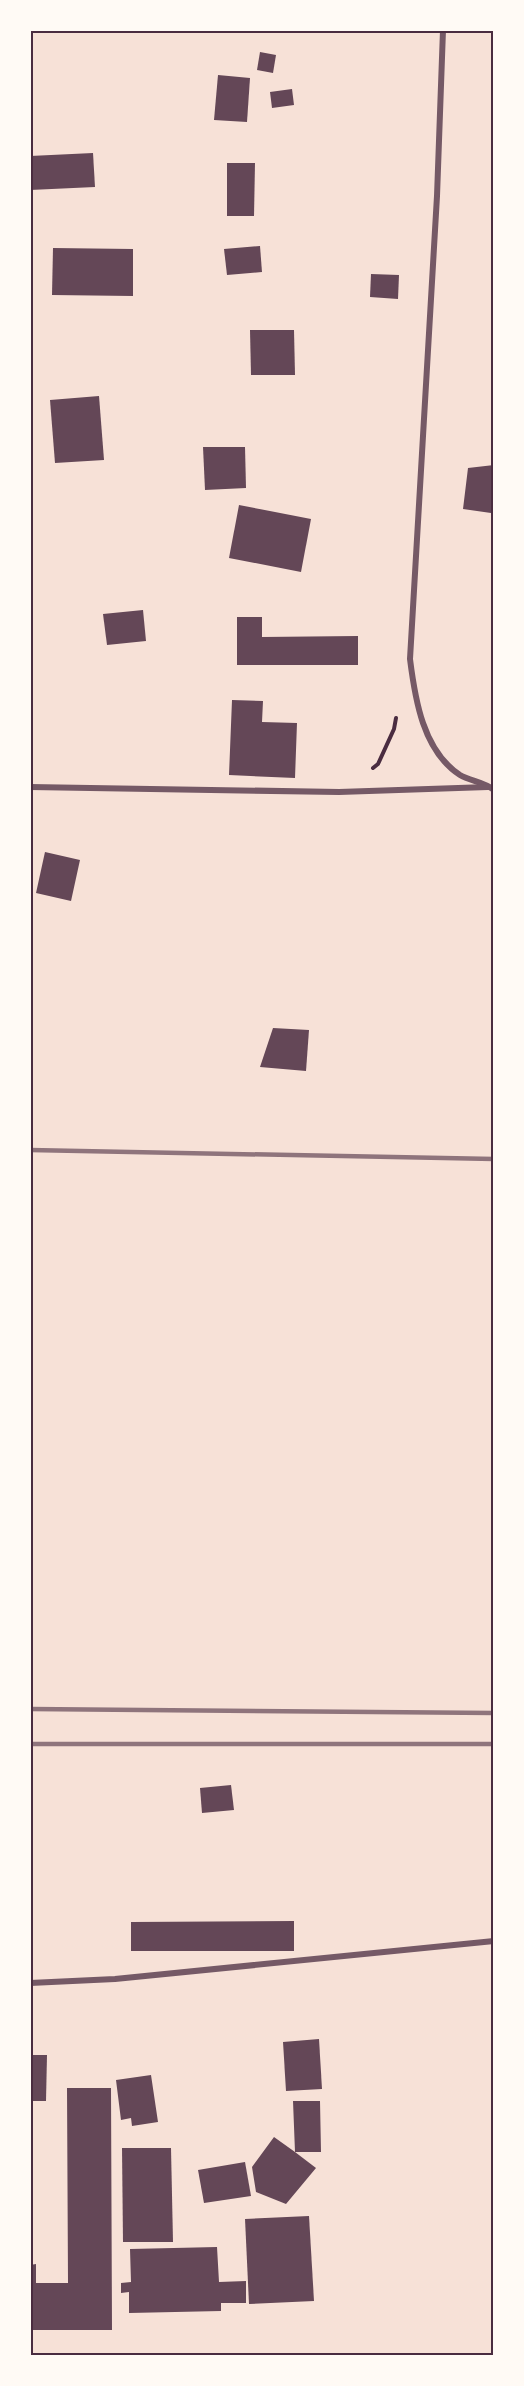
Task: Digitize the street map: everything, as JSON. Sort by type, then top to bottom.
[{"type":"street","points":[[443,30],[437,196],[410,659],[414,692],[427,734],[444,762],[462,776],[493,788]]},
{"type":"street","points":[[30,787],[339,792],[493,788]]},
{"type":"street","points":[[30,1983],[115,1979],[494,1941]]},
{"type":"path","points":[[339,792],[357,782],[378,764],[394,729],[398,709]]},
{"type":"building","points":[[260,52],[276,55],[273,73],[257,70]]},
{"type":"building","points":[[218,75],[250,78],[247,122],[214,120]]},
{"type":"building","points":[[292,89],[294,105],[272,108],[270,92]]},
{"type":"building","points":[[93,153],[95,187],[30,190],[30,156]]},
{"type":"building","points":[[227,163],[255,163],[254,216],[227,216]]},
{"type":"building","points":[[260,246],[262,272],[227,275],[224,249]]},
{"type":"building","points":[[53,248],[133,249],[133,296],[52,295]]},
{"type":"building","points":[[371,274],[399,275],[398,299],[370,297]]},
{"type":"building","points":[[250,330],[294,330],[295,375],[251,375]]},
{"type":"building","points":[[99,396],[104,460],[55,463],[50,400]]},
{"type":"building","points":[[203,447],[245,447],[246,488],[205,490]]},
{"type":"building","points":[[494,465],[493,523],[491,513],[463,509],[468,468]]},
{"type":"building","points":[[239,505],[311,519],[301,572],[229,558]]},
{"type":"building","points":[[143,610],[146,641],[107,645],[103,614]]},
{"type":"building","points":[[237,617],[262,617],[262,637],[358,636],[358,665],[237,665]]},
{"type":"building","points":[[232,700],[263,701],[262,722],[297,723],[295,778],[229,775]]},
{"type":"building","points":[[45,852],[80,860],[71,901],[36,893]]},
{"type":"building","points":[[273,1028],[309,1030],[306,1071],[260,1067]]},
{"type":"building","points":[[231,1785],[234,1810],[202,1813],[200,1788]]},
{"type":"building","points":[[294,1921],[294,1951],[131,1951],[131,1922]]},
{"type":"building","points":[[319,2039],[322,2089],[286,2091],[283,2042]]},
{"type":"building","points":[[30,2055],[47,2055],[46,2101],[30,2101]]},
{"type":"building","points":[[151,2075],[158,2122],[132,2126],[131,2118],[121,2120],[116,2080]]},
{"type":"building","points":[[67,2088],[111,2088],[112,2330],[30,2330],[30,2265],[36,2264],[36,2283],[68,2283]]},
{"type":"building","points":[[293,2101],[320,2101],[321,2152],[295,2152]]},
{"type":"building","points":[[274,2137],[316,2168],[286,2204],[256,2192],[252,2167]]},
{"type":"building","points":[[122,2148],[171,2148],[173,2242],[123,2242]]},
{"type":"building","points":[[245,2162],[251,2196],[204,2203],[198,2170]]},
{"type":"building","points":[[309,2216],[314,2301],[249,2304],[245,2219]]},
{"type":"building","points":[[217,2247],[219,2282],[246,2281],[246,2303],[221,2303],[221,2311],[129,2313],[129,2292],[121,2293],[121,2283],[131,2282],[130,2249]]},
{"type":"railway","points":[[30,1150],[494,1159]]},
{"type":"railway","points":[[30,1709],[494,1713]]},
{"type":"railway","points":[[30,1744],[494,1744]]}]
